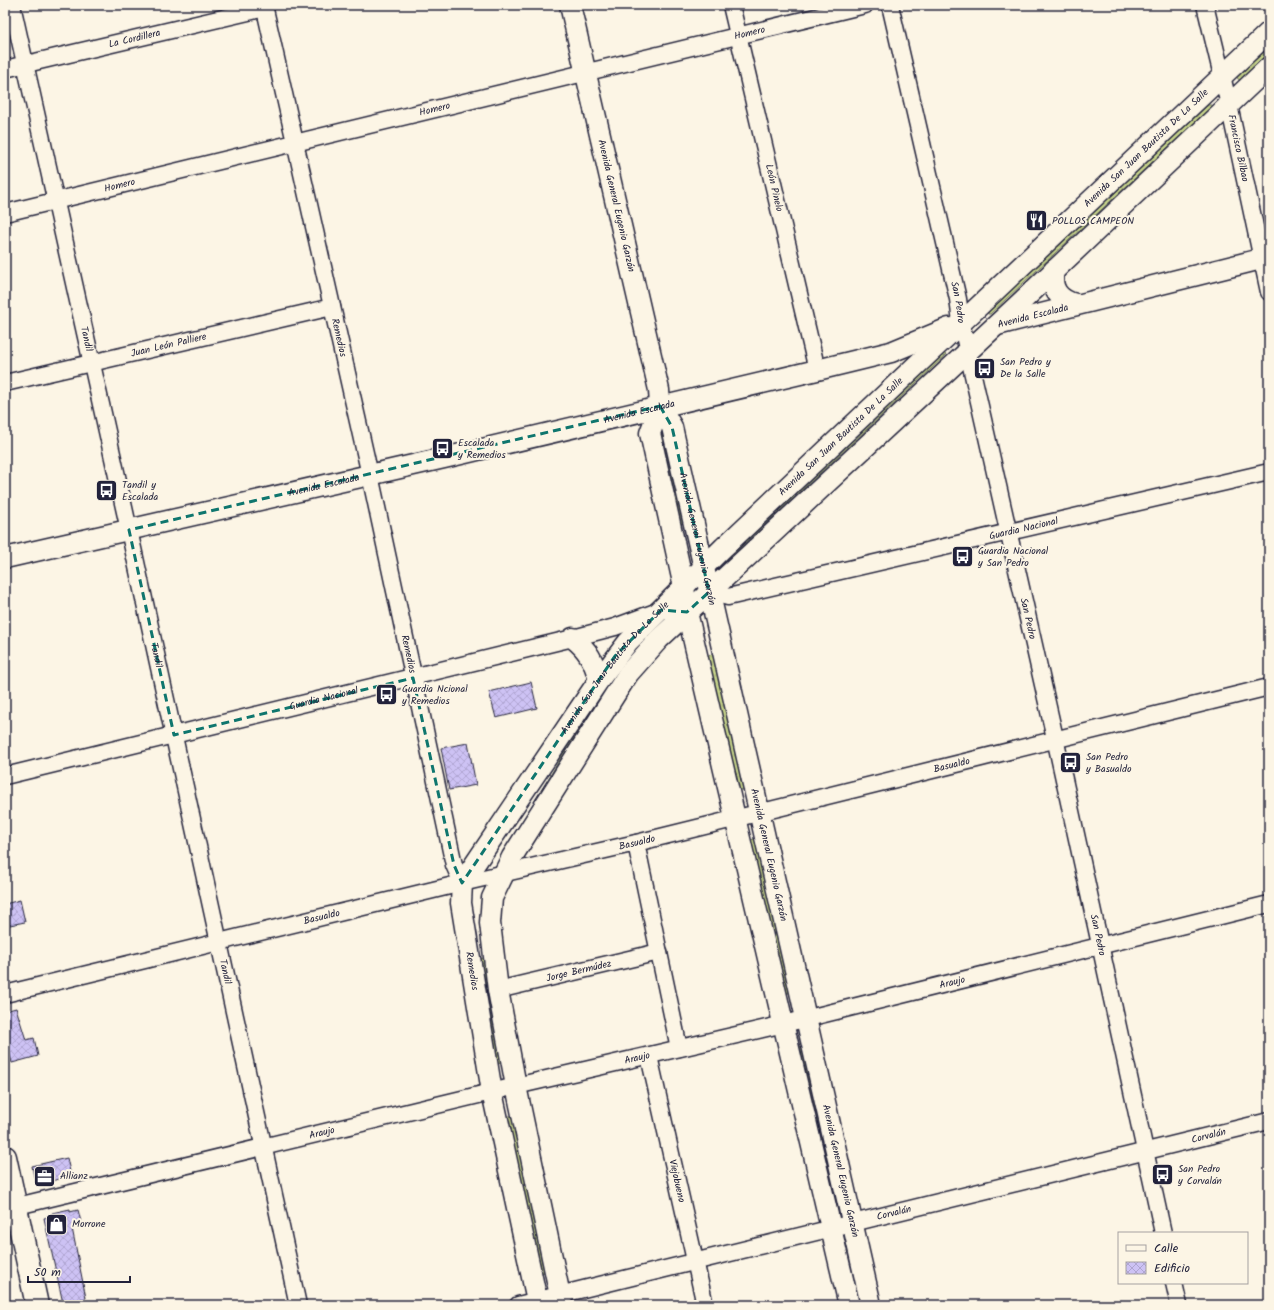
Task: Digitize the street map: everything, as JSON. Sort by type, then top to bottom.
[{"type":"main road","points":[[5,1157],[10,1208],[37,1305]]},
{"type":"street","name":"Tandil","points":[[12,5],[220,942],[298,1305]]},
{"type":"street","name":"Avenida General Eugenio Garzón","points":[[570,5],[657,383],[660,406],[672,427],[871,1305]]},
{"type":"street","name":"León Pinelo","points":[[731,5],[817,370]]},
{"type":"street","name":"Homero","points":[[5,213],[865,5]]},
{"type":"street","name":"San Pedro","points":[[890,5],[958,299],[961,322],[1055,738],[1163,1232]]},
{"type":"street","name":"Francisco Bilbao","points":[[1205,5],[1265,258],[1269,292]]},
{"type":"street","name":"La Cordillera","points":[[5,69],[264,6]]},
{"type":"street","name":"Remedios","points":[[264,6],[370,475],[454,865],[462,883],[461,903],[492,1092],[538,1303]]},
{"type":"street","name":"Avenida San Juan Bautista De La Salle","points":[[462,883],[488,847],[598,680],[624,646],[724,546],[1269,32]]},
{"type":"street","name":"Avenida San Juan Bautista De La Salle","points":[[503,873],[628,674],[659,639],[1269,67]]},
{"type":"street","name":"Avenida Escalada","points":[[5,558],[370,475],[891,352],[961,322],[995,325],[1265,258]]},
{"type":"street","points":[[1054,270],[1053,284],[1060,298],[1076,304]]},
{"type":"street","name":"Juan León Palliere","points":[[5,383],[332,306]]},
{"type":"street","name":"Avenida General Eugenio Garzón","points":[[660,406],[650,433],[684,587],[687,612],[849,1305]]},
{"type":"street","name":"Guardia Nacional","points":[[709,592],[728,597],[1269,472]]},
{"type":"street","name":"Guardia Nacional","points":[[5,776],[573,638],[615,627],[660,610],[687,612]]},
{"type":"street","points":[[573,638],[587,650],[596,667],[598,680]]},
{"type":"street","name":"Basualdo","points":[[5,994],[503,873],[636,843],[758,811],[1269,687]]},
{"type":"street","points":[[636,843],[679,1048]]},
{"type":"street","points":[[503,873],[492,898],[490,923],[498,990],[516,1086],[561,1300]]},
{"type":"street","name":"Araujo","points":[[10,1208],[264,1148],[516,1086],[784,1024],[1269,904]]},
{"type":"street","name":"Jorge Bermúdez","points":[[498,990],[659,952]]},
{"type":"street","name":"Viejobueno","points":[[649,1056],[705,1305]]},
{"type":"street","name":"Corvalán","points":[[518,1305],[561,1300],[695,1262],[1269,1121]]},
{"type":"street","points":[[1174,1284],[1179,1305]]},
{"type":"highlighted area","points":[[660,406],[672,427],[709,592],[687,612],[661,610],[615,656],[462,883],[454,865],[413,678],[174,735],[129,530]]},
{"type":"green space","points":[[1269,47],[1269,53],[1240,80],[1238,79],[1237,77]]},
{"type":"green space","points":[[1208,105],[1211,105],[1211,107],[990,314],[988,314],[988,312]]},
{"type":"green space","points":[[944,353],[946,355],[724,563],[723,558]]},
{"type":"green space","points":[[664,433],[684,523],[679,524],[660,434]]},
{"type":"green space","points":[[711,654],[714,654],[744,789],[742,790],[736,787],[708,657]]},
{"type":"green space","points":[[619,660],[623,660],[520,834],[517,831]]},
{"type":"green space","points":[[755,839],[790,993],[786,993],[750,842]]},
{"type":"green space","points":[[480,959],[486,959],[502,1063],[497,1064]]},
{"type":"green space","points":[[803,1046],[838,1201],[834,1201],[799,1047]]},
{"type":"green space","points":[[509,1116],[514,1116],[546,1271],[542,1273],[540,1272]]},
{"type":"building","points":[[531,682],[537,708],[496,718],[489,692]]},
{"type":"building","points":[[468,743],[476,785],[449,790],[441,748]]},
{"type":"building","points":[[20,900],[25,922],[5,926],[5,904]]},
{"type":"building","points":[[16,1008],[26,1040],[34,1038],[38,1056],[12,1063],[5,1035],[5,1011]]},
{"type":"building","points":[[67,1158],[71,1176],[43,1183],[34,1177],[32,1166]]},
{"type":"building","points":[[70,1209],[70,1212],[78,1210],[82,1226],[72,1228],[86,1298],[63,1303],[44,1218],[53,1216],[52,1213]]},
{"type":"place","name":"POLLOS CAMPEON","points":[[1037,221]]},
{"type":"place","name":"San Pedro y De la Salle","points":[[984,368]]},
{"type":"place","name":"Escalada y Remedios","points":[[442,449]]},
{"type":"place","name":"Tandil y Escalada","points":[[107,491]]},
{"type":"place","name":"Guardia Nacional y San Pedro","points":[[962,557]]},
{"type":"place","name":"Guardia Ncional y Remedios","points":[[387,695]]},
{"type":"place","name":"San Pedro y Basualdo","points":[[1071,763]]},
{"type":"place","name":"San Pedro y Corvalán","points":[[1162,1175]]},
{"type":"place","name":"Allianz","points":[[44,1176]]},
{"type":"place","name":"Morrone","points":[[56,1224]]}]
